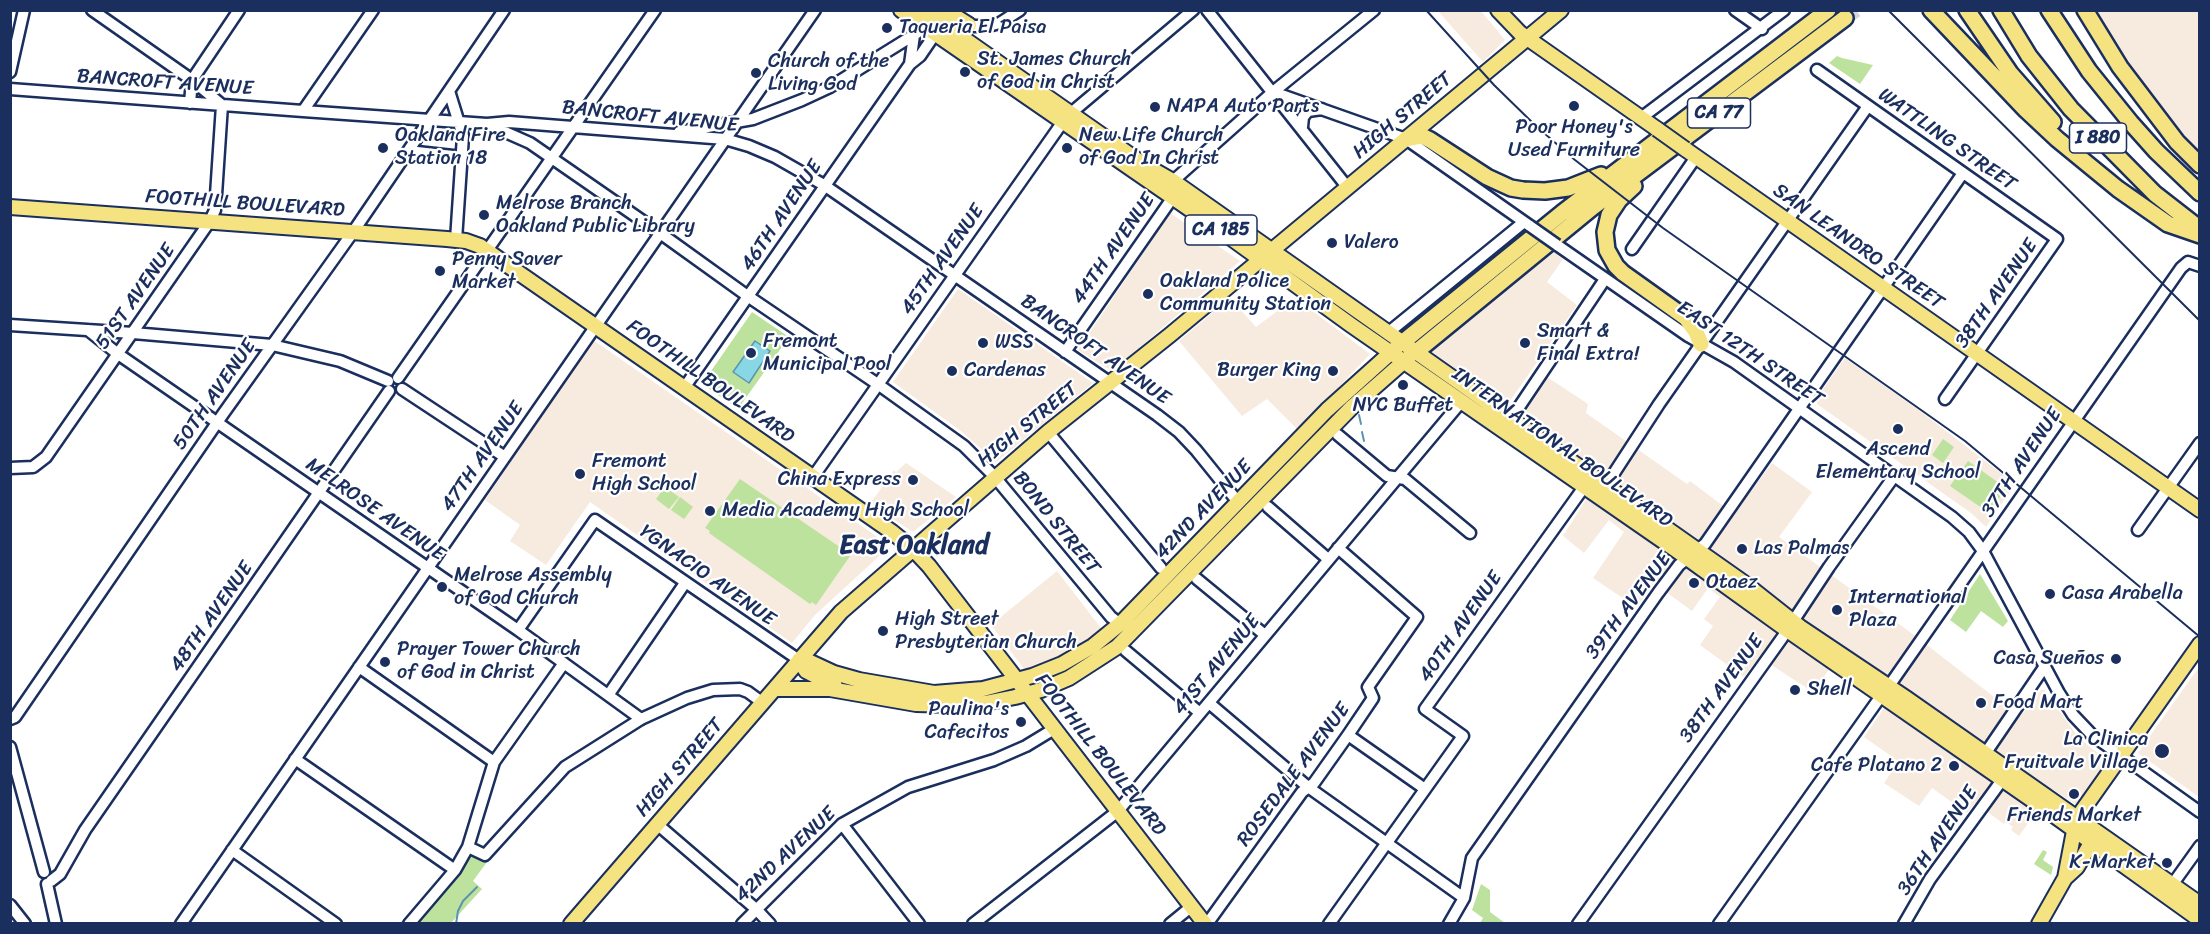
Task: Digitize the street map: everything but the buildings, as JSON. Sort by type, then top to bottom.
[{"type":"highway","name":"CA 77","points":[[1410,357],[1828,10]]},
{"type":"highway","points":[[1931,10],[2050,132],[2118,189],[2138,201]]},
{"type":"highway","points":[[1967,10],[2010,73],[2044,113],[2138,201],[2168,224],[2199,235]]},
{"type":"highway","name":"I 880","points":[[2001,10],[2047,79],[2097,137],[2155,194],[2199,229]]},
{"type":"highway","points":[[2085,10],[2120,67],[2177,142],[2199,165]]},
{"type":"highway","name":"I 880","points":[[2049,12],[2089,71],[2131,123],[2199,193]]},
{"type":"highway","name":"CA 77","points":[[1397,347],[1536,234],[1845,18]]},
{"type":"highway","points":[[1406,139],[1422,136],[1498,183],[1523,190],[1545,191],[1568,188],[1599,176],[1695,121]]},
{"type":"highway","points":[[1695,121],[1619,200],[1609,215],[1605,232],[1607,250],[1616,266],[1686,318],[1696,332],[1701,345]]},
{"type":"main road","name":"INTERNATIONAL BOULEVARD","points":[[901,10],[936,30],[1066,118],[1260,260],[1397,347],[1461,402],[1584,487],[1692,554]]},
{"type":"main road","name":"INTERNATIONAL BOULEVARD","points":[[923,10],[936,30]]},
{"type":"main road","points":[[945,10],[969,25]]},
{"type":"main road","name":"SAN LEANDRO STREET","points":[[1498,10],[1527,38],[2199,510]]},
{"type":"main road","name":"HIGH STREET","points":[[571,924],[841,612],[994,476],[1111,383],[1561,10]]},
{"type":"main road","name":"INTERNATIONAL BOULEVARD","points":[[1066,118],[1173,181],[1389,332],[1397,347]]},
{"type":"main road","name":"FOOTHILL BOULEVARD","points":[[10,207],[456,240],[474,243],[488,251],[913,549],[1206,924]]},
{"type":"main road","name":"42ND AVENUE","points":[[799,660],[806,660],[846,677],[917,691],[967,691],[1017,680],[1046,671],[1071,659],[1093,646],[1120,624],[1341,396],[1397,347]]},
{"type":"main road","name":"INTERNATIONAL BOULEVARD","points":[[1410,357],[1511,419],[1692,554],[1885,691],[2002,780],[2172,885],[2194,912]]},
{"type":"main road","name":"42ND AVENUE","points":[[857,693],[916,704],[985,703],[1027,694],[1069,678],[1117,647],[1352,407],[1410,357]]},
{"type":"main road","points":[[1211,552],[1217,535],[1238,512],[1238,502]]},
{"type":"main road","points":[[1120,624],[1130,627],[1146,618]]},
{"type":"main road","points":[[2039,924],[2065,878],[2076,826],[2082,810],[2199,644]]},
{"type":"main road","points":[[799,660],[806,671],[816,678],[857,693]]},
{"type":"main road","points":[[775,689],[830,689],[857,693]]},
{"type":"main road","name":"INTERNATIONAL BOULEVARD","points":[[1885,691],[1985,754],[2076,826],[2091,843],[2194,912]]},
{"type":"main road","points":[[2065,878],[2077,867],[2091,843]]},
{"type":"street","points":[[10,72],[24,10]]},
{"type":"street","points":[[92,10],[192,80],[222,105]]},
{"type":"street","points":[[190,103],[192,80],[239,10]]},
{"type":"street","points":[[303,111],[373,10]]},
{"type":"street","name":"50TH AVENUE","points":[[10,719],[15,717],[218,422],[353,232],[504,10]]},
{"type":"street","name":"48TH AVENUE","points":[[47,877],[57,878],[85,830],[320,494],[392,383],[488,251],[655,10]]},
{"type":"street","name":"47TH AVENUE","points":[[181,924],[815,10]]},
{"type":"street","points":[[663,134],[737,122],[776,111],[820,92],[914,35],[969,25],[988,27],[1000,23],[1020,10]]},
{"type":"street","name":"45TH AVENUE","points":[[813,477],[1066,118],[1193,10]]},
{"type":"street","points":[[1207,10],[1348,188]]},
{"type":"street","name":"44TH AVENUE","points":[[1173,181],[1273,92],[1374,10]]},
{"type":"street","points":[[1735,10],[1762,29]]},
{"type":"street","points":[[1641,118],[1762,29],[1784,10]]},
{"type":"street","name":"46TH AVENUE","points":[[684,388],[910,64],[920,56],[936,30]]},
{"type":"street","name":"46TH AVENUE","points":[[910,64],[914,35]]},
{"type":"street","name":"WATTLING STREET","points":[[1817,70],[2057,239]]},
{"type":"street","name":"BANCROFT AVENUE","points":[[10,89],[487,124],[509,122],[725,139],[775,157],[824,186],[956,274],[1111,383],[1179,432],[1238,502]]},
{"type":"street","points":[[449,91],[463,136],[456,240]]},
{"type":"street","name":"EAST 12TH STREET","points":[[1273,92],[1406,139],[1701,345],[1734,362],[1952,517],[1969,532],[1983,551],[2066,705],[2078,720],[2092,735],[2199,812]]},
{"type":"street","name":"51ST AVENUE","points":[[10,468],[33,467],[46,457],[210,221],[215,210],[222,105]]},
{"type":"street","points":[[1605,487],[1868,106]]},
{"type":"street","points":[[1302,128],[1303,117],[1308,111],[1322,109]]},
{"type":"street","name":"BOND STREET","points":[[487,124],[530,143],[964,446],[994,476],[1110,617],[1120,624]]},
{"type":"street","points":[[408,152],[462,157]]},
{"type":"street","points":[[1632,249],[1691,153]]},
{"type":"street","name":"39TH AVENUE","points":[[1449,924],[1464,898],[1472,858],[1678,565],[1705,544],[1798,407],[1963,173]]},
{"type":"street","name":"44TH AVENUE","points":[[1065,351],[1173,197]]},
{"type":"street","points":[[1389,332],[1527,224]]},
{"type":"street","name":"38TH AVENUE","points":[[1945,399],[2057,239]]},
{"type":"street","name":"37TH AVENUE","points":[[1719,924],[2181,268],[2188,262],[2199,266]]},
{"type":"street","points":[[1511,419],[1605,279]]},
{"type":"street","points":[[10,325],[272,345],[340,361],[392,383],[393,393],[402,389],[505,457]]},
{"type":"street","name":"MELROSE AVENUE","points":[[88,330],[118,354],[518,630],[641,719]]},
{"type":"street","name":"41ST AVENUE","points":[[974,924],[1118,811],[1461,402]]},
{"type":"street","points":[[1048,432],[1161,568]]},
{"type":"street","points":[[1338,435],[1387,476],[1405,479],[1470,533]]},
{"type":"street","points":[[2138,530],[2199,443]]},
{"type":"street","name":"38TH AVENUE","points":[[1578,924],[1895,475]]},
{"type":"street","name":"40TH AVENUE","points":[[1329,924],[1462,736],[1425,709],[1584,487]]},
{"type":"street","points":[[1268,507],[1328,559]]},
{"type":"street","name":"YGNACIO AVENUE","points":[[518,630],[595,520],[799,660]]},
{"type":"street","name":"ROSEDALE AVENUE","points":[[1206,924],[1302,792],[1314,783],[1348,735],[1373,698],[1368,687],[1417,617],[1338,548]]},
{"type":"street","points":[[1197,579],[1265,635]]},
{"type":"street","points":[[609,694],[685,583]]},
{"type":"street","points":[[1126,651],[1200,713]]},
{"type":"street","points":[[409,924],[455,870],[468,847],[494,762],[564,663]]},
{"type":"street","points":[[1985,754],[2045,666]]},
{"type":"street","points":[[359,667],[494,762]]},
{"type":"street","points":[[468,847],[485,855],[565,767],[641,719],[698,694],[722,689],[740,689],[763,703]]},
{"type":"street","points":[[1209,703],[1308,787],[1464,898]]},
{"type":"street","name":"42ND AVENUE","points":[[742,924],[842,824],[908,787],[994,760],[1026,746],[1054,729]]},
{"type":"street","points":[[1348,735],[1425,789]]},
{"type":"street","points":[[10,747],[47,877],[56,924]]},
{"type":"street","points":[[295,759],[455,870]]},
{"type":"street","name":"36TH AVENUE","points":[[1904,924],[1930,879],[2002,780]]},
{"type":"street","points":[[842,824],[919,924]]},
{"type":"street","points":[[657,825],[756,909],[770,924]]},
{"type":"street","points":[[2172,885],[2199,846]]},
{"type":"street","points":[[232,850],[336,924]]},
{"type":"street","points":[[10,905],[25,924]]},
{"type":"street","points":[[1170,924],[1192,906]]},
{"type":"shaded area","points":[[1438,11],[1481,11],[1505,40],[1483,62]]},
{"type":"shaded area","points":[[2094,11],[2199,11],[2199,152],[2157,104]]},
{"type":"shaded area","points":[[1170,213],[1240,261],[1112,371],[1078,350]]},
{"type":"shaded area","points":[[1552,251],[1563,259],[1547,282],[1577,305],[1507,405],[1429,350]]},
{"type":"shaded area","points":[[958,289],[1093,383],[996,462],[961,431],[893,382]]},
{"type":"shaded area","points":[[1230,298],[1256,327],[1295,298],[1370,354],[1298,430],[1267,399],[1242,416],[1179,341]]},
{"type":"shaded area","name":"Fremont High School","points":[[593,340],[876,536],[887,549],[815,615],[792,643],[590,502],[546,565],[510,541],[520,525],[485,500]]},
{"type":"shaded area","name":"Ascend Elementary School","points":[[1845,358],[1920,411],[2015,484],[1986,527],[1971,513],[1817,404],[1816,399]]},
{"type":"shaded area","points":[[1547,377],[1588,404],[1586,413],[1687,484],[1690,481],[1734,514],[1772,463],[1812,492],[1779,537],[1914,635],[2020,717],[2041,690],[2044,690],[2079,738],[2108,761],[2077,805],[2052,789],[2019,836],[2011,830],[2013,827],[2006,822],[2004,824],[1975,803],[1967,813],[1932,788],[1919,806],[1884,783],[1895,767],[1891,763],[1894,758],[1864,737],[1884,708],[1830,668],[1813,692],[1759,657],[1744,677],[1700,645],[1713,626],[1704,619],[1720,597],[1708,588],[1692,611],[1654,583],[1636,607],[1593,578],[1624,532],[1609,520],[1584,553],[1563,536],[1601,476],[1520,417]]},
{"type":"shaded area","points":[[906,463],[956,497],[913,532],[870,504],[894,470],[896,472]]},
{"type":"shaded area","points":[[1057,571],[1101,628],[1087,641],[1065,655],[1027,670],[991,625]]},
{"type":"shaded area","points":[[2199,667],[2199,797],[2138,753]]},
{"type":"green space","points":[[1837,56],[1873,65],[1860,84],[1829,63]]},
{"type":"green space","name":"Fremont Municipal Pool","points":[[752,312],[789,337],[738,409],[702,384]]},
{"type":"green space","points":[[1943,439],[1954,447],[1943,463],[1932,455]]},
{"type":"green space","points":[[1968,461],[2006,488],[1989,513],[1950,486]]},
{"type":"green space","points":[[740,479],[850,556],[816,605],[812,602],[810,604],[705,528]]},
{"type":"green space","points":[[665,487],[679,497],[669,509],[656,499]]},
{"type":"green space","points":[[680,497],[693,507],[684,519],[671,510]]},
{"type":"green space","points":[[1980,574],[2008,621],[2003,627],[1981,611],[1966,632],[1950,620]]},
{"type":"green space","points":[[2043,850],[2047,852],[2043,860],[2053,867],[2051,875],[2034,864]]},
{"type":"green space","points":[[472,854],[476,854],[487,862],[473,881],[482,889],[451,923],[413,924],[461,872]]},
{"type":"green space","points":[[1481,884],[1490,890],[1490,912],[1505,923],[1480,923],[1483,918],[1472,910]]},
{"type":"water","points":[[755,341],[770,351],[749,383],[733,372]]},
{"type":"waterway","points":[[1359,415],[1361,424]]},
{"type":"waterway","points":[[1362,432],[1364,441]]},
{"type":"waterway","points":[[456,924],[458,911],[463,901],[477,887]]},
{"type":"tunnel","points":[[1845,18],[1856,10]]},
{"type":"railway","points":[[1426,10],[1494,85],[1575,160],[1663,228],[1965,441],[2200,637]]},
{"type":"railway","points":[[1888,10],[2200,321]]},
{"type":"place","name":"Taqueria El Paisa","points":[[887,28]]},
{"type":"place","name":"St. James Church of God in Christ","points":[[965,72]]},
{"type":"place","name":"Church of the Living God","points":[[756,73]]},
{"type":"place","name":"Poor Honey's Used Furniture","points":[[1574,106]]},
{"type":"place","name":"NAPA Auto Parts","points":[[1155,107]]},
{"type":"place","name":"Oakland Fire Station 18","points":[[383,148]]},
{"type":"place","name":"New Life Church of God In Christ","points":[[1067,148]]},
{"type":"place","name":"Melrose Branch Oakland Public Library","points":[[484,215]]},
{"type":"place","name":"Valero","points":[[1332,243]]},
{"type":"place","name":"Penny Saver Market","points":[[440,271]]},
{"type":"place","name":"Oakland Police Community Station","points":[[1148,294]]},
{"type":"place","name":"WSS","points":[[983,343]]},
{"type":"place","name":"Smart & Final Extra!","points":[[1525,343]]},
{"type":"place","name":"Fremont Municipal Pool","points":[[751,353]]},
{"type":"place","name":"Cardenas","points":[[952,371]]},
{"type":"place","name":"Burger King","points":[[1333,371]]},
{"type":"place","name":"NYC Buffet","points":[[1403,385]]},
{"type":"place","name":"Ascend Elementary School","points":[[1898,429]]},
{"type":"place","name":"Fremont High School","points":[[580,474]]},
{"type":"place","name":"China Express","points":[[913,480]]},
{"type":"place","name":"Media Academy High School","points":[[710,511]]},
{"type":"place","name":"Las Palmas","points":[[1742,549]]},
{"type":"place","name":"Otaez","points":[[1694,583]]},
{"type":"place","name":"Melrose Assembly of God Church","points":[[442,587]]},
{"type":"place","name":"Casa Arabella","points":[[2050,594]]},
{"type":"place","name":"International Plaza","points":[[1837,610]]},
{"type":"place","name":"High Street Presbyterian Church","points":[[883,631]]},
{"type":"place","name":"Casa Sueños","points":[[2116,659]]},
{"type":"place","name":"Prayer Tower Church of God in Christ","points":[[385,662]]},
{"type":"place","name":"Shell","points":[[1795,690]]},
{"type":"place","name":"Food Mart","points":[[1981,703]]},
{"type":"place","name":"Paulina's Cafecitos","points":[[1021,722]]},
{"type":"place","name":"La Clinica Fruitvale Village","points":[[2162,751]]},
{"type":"place","name":"Cafe Platano 2","points":[[1954,766]]},
{"type":"place","name":"Friends Market","points":[[2074,794]]},
{"type":"place","name":"K-Market","points":[[2167,863]]},
{"type":"district","name":"East Oakland","points":[[914,546]]}]
